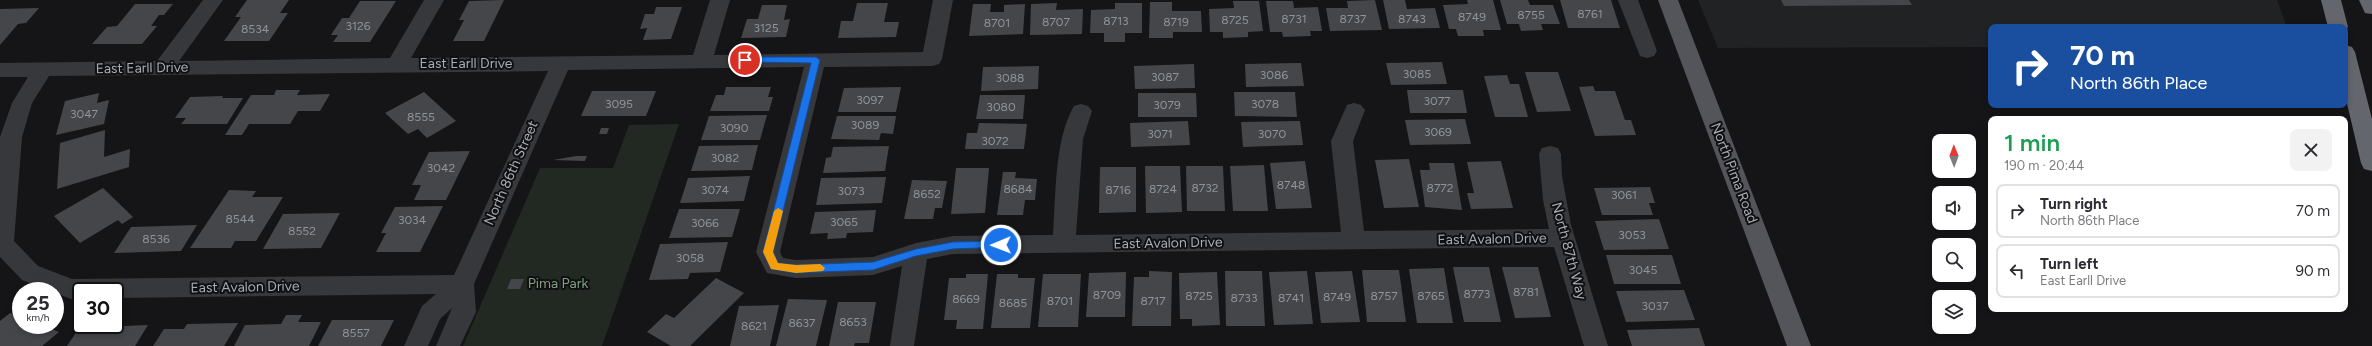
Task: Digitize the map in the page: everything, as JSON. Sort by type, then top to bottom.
[{"type":"highway","points":[[2331,0],[2337,24]]},
{"type":"highway","points":[[2369,0],[2372,8]]},
{"type":"highway","points":[[2348,64],[2372,163]]},
{"type":"main road","name":"North Pima Road","points":[[1668,0],[1799,346]]},
{"type":"street","points":[[164,67],[213,0]]},
{"type":"street","points":[[397,64],[434,0]]},
{"type":"street","points":[[702,60],[720,0]]},
{"type":"street","name":"East Earll Drive","points":[[0,70],[702,60],[932,59],[943,0]]},
{"type":"street","points":[[1628,0],[1647,51]]},
{"type":"street","name":"East Avalon Drive","points":[[816,60],[768,252],[775,266],[796,269],[873,266],[916,252],[953,245],[1564,238]]},
{"type":"street","name":"North 86th Street","points":[[416,346],[431,313],[462,284],[562,62]]},
{"type":"street","name":"East Avalon Drive","points":[[43,69],[22,103],[11,137],[2,244],[30,273],[71,289],[462,284]]},
{"type":"street","points":[[1354,110],[1342,141],[1354,241]]},
{"type":"street","points":[[1064,244],[1072,139],[1081,111]]},
{"type":"street","name":"North 87th Way","points":[[1550,154],[1549,175],[1564,238],[1596,346]]},
{"type":"street","points":[[902,346],[916,252]]},
{"type":"street","name":"North 86th Street","points":[[448,346],[464,312],[462,284]]},
{"type":"shaded area","points":[[1698,0],[2277,0],[2286,24],[1988,24],[1988,47],[1718,48]]},
{"type":"green space","name":"Pima Park","points":[[679,124],[602,346],[463,346],[540,168],[613,168],[629,125]]},
{"type":"building","points":[[247,0],[289,0],[280,13],[288,13],[269,41],[224,41],[241,17],[235,17]]},
{"type":"building","points":[[504,0],[484,41],[453,41],[464,20],[459,20],[469,1]]},
{"type":"building","points":[[1375,0],[1382,30],[1330,31],[1326,8],[1348,8],[1347,1]]},
{"type":"building","points":[[1383,0],[1405,0],[1407,9],[1435,8],[1440,28],[1389,29]]},
{"type":"building","points":[[1467,0],[1493,0],[1501,30],[1483,30],[1484,36],[1458,36],[1456,29],[1449,29],[1443,5],[1468,4]]},
{"type":"building","points":[[1500,0],[1528,0],[1530,5],[1553,5],[1560,24],[1541,24],[1543,30],[1521,31],[1519,24],[1507,24]]},
{"type":"building","points":[[1560,0],[1611,0],[1620,28],[1568,28]]},
{"type":"building","points":[[1781,0],[1909,0],[1912,5],[1784,6]]},
{"type":"building","points":[[360,1],[396,1],[370,42],[333,42],[338,35],[331,35],[342,18],[349,18]]},
{"type":"building","points":[[1233,1],[1259,1],[1263,31],[1248,32],[1248,37],[1223,38],[1223,32],[1210,32],[1209,9],[1234,8]]},
{"type":"building","points":[[1266,1],[1293,1],[1294,8],[1318,7],[1322,31],[1310,31],[1311,36],[1283,37],[1282,32],[1270,32]]},
{"type":"building","points":[[1150,2],[1172,2],[1172,11],[1201,11],[1202,32],[1173,32],[1173,38],[1149,38]]},
{"type":"building","points":[[857,3],[888,3],[884,22],[899,22],[896,37],[838,38],[841,21],[853,21]]},
{"type":"building","points":[[1057,3],[1056,10],[1083,9],[1082,34],[1030,35],[1031,4]]},
{"type":"building","points":[[1115,3],[1142,3],[1142,33],[1125,33],[1125,42],[1104,42],[1104,33],[1090,33],[1091,10],[1115,9]]},
{"type":"building","points":[[135,4],[173,4],[164,15],[159,15],[151,26],[157,26],[142,44],[92,44],[107,27],[117,26]]},
{"type":"building","points":[[973,4],[991,4],[990,12],[1004,12],[1004,5],[1025,4],[1023,34],[969,36]]},
{"type":"building","points":[[762,5],[787,5],[784,20],[790,19],[786,37],[741,38],[747,19],[758,19]]},
{"type":"building","points":[[656,7],[682,7],[671,39],[643,40],[647,28],[640,29],[645,14],[654,14]]},
{"type":"building","points":[[39,8],[26,23],[18,24],[0,45],[0,9]]},
{"type":"building","points":[[1442,62],[1447,84],[1391,85],[1386,63]]},
{"type":"building","points":[[1301,63],[1304,86],[1246,87],[1245,64]]},
{"type":"building","points":[[1194,64],[1195,88],[1135,89],[1134,66]]},
{"type":"building","points":[[1039,66],[1038,89],[981,91],[983,67]]},
{"type":"building","points":[[1525,72],[1558,72],[1571,111],[1537,112]]},
{"type":"building","points":[[1507,75],[1510,84],[1519,84],[1528,117],[1495,117],[1484,76]]},
{"type":"building","points":[[1593,86],[1595,91],[1615,91],[1625,120],[1631,120],[1636,135],[1595,136],[1579,87]]},
{"type":"building","points":[[726,87],[771,87],[768,97],[773,97],[769,111],[710,111],[716,95],[724,95]]},
{"type":"building","points":[[901,87],[896,112],[838,112],[844,88]]},
{"type":"building","points":[[276,90],[300,90],[297,95],[330,94],[320,111],[298,111],[290,124],[249,124],[242,135],[225,135],[251,95],[274,95]]},
{"type":"building","points":[[1407,90],[1463,90],[1467,113],[1410,113]]},
{"type":"building","points":[[592,91],[656,91],[646,116],[581,116]]},
{"type":"building","points":[[424,92],[456,121],[427,138],[418,129],[408,134],[385,113]]},
{"type":"building","points":[[1234,92],[1295,92],[1297,117],[1235,116]]},
{"type":"building","points":[[99,93],[97,103],[109,100],[104,124],[56,135],[65,101]]},
{"type":"building","points":[[1138,93],[1196,93],[1197,117],[1138,117]]},
{"type":"building","points":[[980,95],[1025,95],[1023,119],[976,119]]},
{"type":"building","points":[[223,96],[222,98],[243,98],[227,124],[181,124],[186,118],[175,118],[190,97]]},
{"type":"building","points":[[767,115],[760,140],[701,140],[709,116]]},
{"type":"building","points":[[837,116],[896,116],[893,134],[881,133],[879,140],[831,139]]},
{"type":"building","points":[[1465,119],[1471,144],[1410,145],[1405,120]]},
{"type":"building","points":[[1188,121],[1190,145],[1131,147],[1130,123]]},
{"type":"building","points":[[1300,121],[1303,145],[1243,147],[1241,122]]},
{"type":"building","points":[[979,123],[1027,124],[1024,149],[965,149],[967,133],[977,133]]},
{"type":"building","points":[[601,128],[609,128],[607,134],[599,134]]},
{"type":"building","points":[[105,130],[104,157],[130,149],[129,167],[57,189],[60,143]]},
{"type":"building","points":[[758,145],[752,170],[691,171],[699,146]]},
{"type":"building","points":[[889,146],[885,171],[823,173],[826,158],[831,157],[833,147]]},
{"type":"building","points":[[470,151],[446,200],[414,200],[421,185],[412,185],[429,152]]},
{"type":"building","points":[[576,156],[587,156],[585,161],[553,160]]},
{"type":"building","points":[[1409,159],[1419,207],[1384,208],[1375,160]]},
{"type":"building","points":[[1305,161],[1312,208],[1276,209],[1270,163]]},
{"type":"building","points":[[1501,161],[1513,208],[1471,209],[1467,193],[1474,193],[1467,162]]},
{"type":"building","points":[[1429,163],[1454,163],[1462,210],[1425,207],[1420,170],[1430,170]]},
{"type":"building","points":[[1264,165],[1268,211],[1233,211],[1230,166]]},
{"type":"building","points":[[1145,166],[1180,166],[1182,212],[1146,213]]},
{"type":"building","points":[[1186,166],[1223,166],[1225,211],[1187,211]]},
{"type":"building","points":[[1100,167],[1136,167],[1136,212],[1099,213]]},
{"type":"building","points":[[956,168],[989,168],[985,213],[951,214]]},
{"type":"building","points":[[1003,172],[1016,172],[1015,178],[1037,179],[1035,200],[1025,200],[1023,215],[997,215]]},
{"type":"building","points":[[750,176],[744,201],[680,203],[688,178]]},
{"type":"building","points":[[886,177],[882,203],[816,205],[821,178]]},
{"type":"building","points":[[912,180],[947,181],[942,208],[935,208],[933,219],[904,219]]},
{"type":"building","points":[[1650,187],[1655,203],[1649,203],[1653,215],[1602,215],[1594,188]]},
{"type":"building","points":[[103,188],[133,217],[122,224],[118,220],[80,243],[54,216]]},
{"type":"building","points":[[229,190],[256,191],[252,197],[283,197],[256,241],[235,241],[231,248],[190,248]]},
{"type":"building","points":[[443,206],[420,252],[376,252],[386,233],[381,233],[395,207]]},
{"type":"building","points":[[679,209],[740,209],[732,237],[669,238]]},
{"type":"building","points":[[876,210],[873,232],[847,233],[846,238],[827,239],[828,233],[810,234],[815,212]]},
{"type":"building","points":[[340,213],[321,248],[263,249],[283,214]]},
{"type":"building","points":[[1659,219],[1669,249],[1604,250],[1595,221]]},
{"type":"building","points":[[197,225],[181,251],[114,253],[131,227]]},
{"type":"building","points":[[728,242],[720,272],[690,273],[688,279],[649,280],[660,244]]},
{"type":"building","points":[[1606,255],[1672,255],[1681,284],[1614,284]]},
{"type":"building","points":[[1453,267],[1489,267],[1501,322],[1464,322]]},
{"type":"building","points":[[1502,267],[1538,267],[1551,317],[1515,318]]},
{"type":"building","points":[[1444,268],[1453,323],[1417,323],[1409,269]]},
{"type":"building","points":[[1362,270],[1399,270],[1406,322],[1367,322]]},
{"type":"building","points":[[1149,271],[1172,272],[1171,326],[1132,326],[1134,277],[1149,277]]},
{"type":"building","points":[[1225,271],[1262,271],[1265,326],[1226,326]]},
{"type":"building","points":[[1307,271],[1313,324],[1274,325],[1269,272]]},
{"type":"building","points":[[1352,271],[1360,322],[1321,323],[1315,272]]},
{"type":"building","points":[[1126,272],[1125,317],[1086,317],[1089,273]]},
{"type":"building","points":[[1217,272],[1220,325],[1192,326],[1192,319],[1180,319],[1179,273]]},
{"type":"building","points":[[966,274],[988,274],[983,329],[956,329],[957,320],[944,320],[949,278],[966,278]]},
{"type":"building","points":[[997,274],[1018,274],[1018,278],[1035,278],[1030,328],[991,328]]},
{"type":"building","points":[[1043,274],[1081,274],[1078,327],[1038,327]]},
{"type":"building","points":[[716,278],[744,293],[690,346],[671,346],[647,332],[666,314],[674,318]]},
{"type":"building","points":[[511,279],[524,279],[520,289],[507,289]]},
{"type":"building","points":[[1684,290],[1695,320],[1626,322],[1616,291]]},
{"type":"building","points":[[788,299],[827,300],[816,346],[776,346]]},
{"type":"building","points":[[838,302],[876,302],[869,343],[855,343],[854,346],[829,346]]},
{"type":"building","points":[[779,305],[770,346],[730,346],[739,306]]},
{"type":"building","points":[[10,313],[12,314],[12,334],[57,334],[42,346],[0,346],[0,321]]},
{"type":"building","points":[[286,315],[302,315],[298,322],[321,322],[309,346],[234,346],[245,325],[281,324]]},
{"type":"building","points":[[332,320],[394,320],[381,346],[318,346]]},
{"type":"building","points":[[238,323],[224,346],[153,346],[164,329],[184,329],[187,324]]},
{"type":"building","points":[[148,325],[135,346],[67,346],[75,334],[124,334],[124,326]]},
{"type":"building","points":[[1699,328],[1705,346],[1632,346],[1627,330]]},
{"type":"slow traffic","points":[[778,211],[768,252],[775,266],[796,269],[820,268]]},
{"type":"route","points":[[745,60],[816,60],[768,252],[775,266],[796,269],[873,266],[916,252],[953,245],[1001,245]]}]
